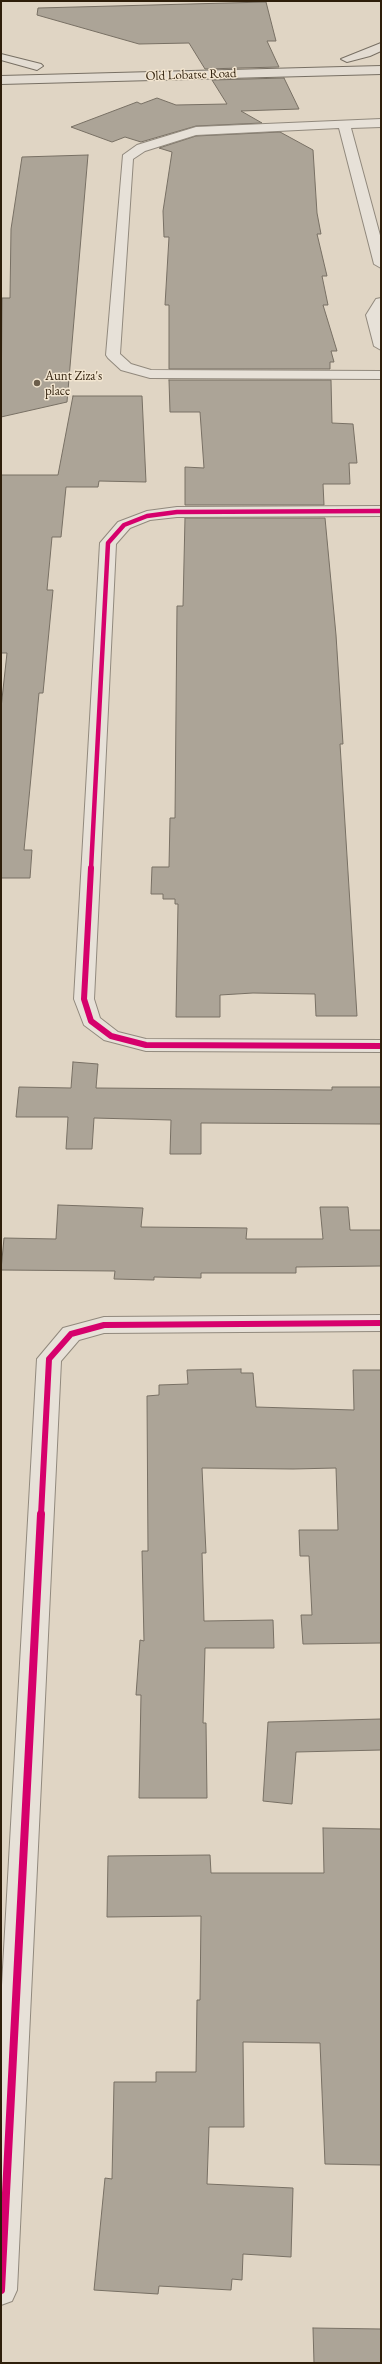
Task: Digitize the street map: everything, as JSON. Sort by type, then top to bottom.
[{"type":"main road","points":[[347,60],[366,54],[381,46]]},
{"type":"main road","points":[[1,57],[37,66]]},
{"type":"main road","points":[[236,62],[381,59]]},
{"type":"main road","points":[[1,67],[53,66]]},
{"type":"main road","name":"Old Lobatse Road","points":[[1,80],[381,70]]},
{"type":"main road","points":[[1,91],[42,79]]},
{"type":"street","points":[[344,124],[381,264]]},
{"type":"street","points":[[381,124],[344,124],[196,132],[172,137],[141,148],[127,158],[113,355],[126,368],[150,374],[381,375]]},
{"type":"street","points":[[381,302],[373,315],[381,346]]},
{"type":"street","points":[[381,511],[177,512],[147,516],[124,525],[108,543],[84,999],[91,1020],[111,1036],[146,1045],[381,1046]]},
{"type":"street","points":[[1,2290],[49,1359],[71,1334],[104,1325],[381,1323]]},
{"type":"building","points":[[266,2],[276,41],[267,41],[279,67],[205,69],[189,43],[139,44],[37,15],[38,8]]},
{"type":"building","points":[[284,78],[299,109],[241,111],[262,123],[196,126],[141,142],[125,137],[112,142],[71,127],[137,102],[141,104],[157,98],[176,105],[227,104],[212,80]]},
{"type":"building","points":[[280,132],[313,150],[317,213],[321,234],[317,234],[327,276],[322,276],[328,305],[323,305],[337,351],[331,351],[334,362],[330,362],[330,369],[169,369],[169,305],[165,305],[169,237],[164,237],[163,211],[172,152],[159,148],[196,136]]},
{"type":"building","points":[[88,155],[67,402],[1,417],[2,298],[10,298],[11,229],[22,157]]},
{"type":"building","points":[[169,380],[331,380],[332,423],[353,424],[357,463],[349,463],[350,484],[323,484],[324,505],[185,505],[185,467],[204,468],[200,412],[170,412]]},
{"type":"building","points":[[73,396],[142,396],[146,482],[99,481],[98,487],[66,487],[61,537],[52,537],[47,590],[53,590],[43,693],[39,693],[24,850],[32,850],[30,878],[1,878],[1,708],[7,653],[1,653],[1,475],[58,475]]},
{"type":"building","points":[[185,518],[325,518],[336,635],[343,744],[340,744],[357,1016],[316,1016],[315,994],[253,993],[220,995],[220,1017],[176,1017],[178,904],[175,904],[175,899],[163,899],[163,894],[151,894],[152,867],[169,867],[170,818],[175,818],[177,606],[183,606]]},
{"type":"building","points":[[73,1062],[98,1064],[96,1088],[332,1090],[332,1087],[381,1087],[381,1124],[201,1123],[201,1154],[170,1154],[171,1120],[94,1118],[92,1149],[66,1149],[68,1117],[16,1117],[19,1087],[71,1088]]},
{"type":"building","points":[[58,1205],[143,1208],[141,1227],[247,1228],[246,1239],[323,1239],[320,1207],[348,1207],[350,1230],[381,1230],[381,1266],[296,1267],[296,1273],[201,1273],[201,1278],[154,1277],[154,1280],[114,1279],[115,1271],[1,1270],[4,1238],[56,1239]]},
{"type":"building","points":[[241,1369],[241,1373],[253,1373],[256,1407],[354,1410],[353,1370],[381,1370],[381,1643],[303,1644],[301,1615],[312,1615],[309,1556],[300,1556],[299,1530],[338,1530],[336,1468],[202,1468],[206,1553],[202,1553],[204,1621],[273,1620],[274,1648],[205,1648],[203,1723],[206,1723],[207,1798],[139,1798],[141,1695],[136,1695],[140,1640],[144,1641],[142,1551],[148,1551],[147,1396],[159,1395],[159,1385],[188,1384],[187,1370]]},
{"type":"building","points":[[381,1719],[381,1750],[296,1752],[292,1804],[263,1801],[268,1722]]},
{"type":"building","points":[[323,1828],[381,1829],[381,2165],[325,2164],[320,2043],[243,2042],[244,2127],[209,2127],[207,2184],[293,2188],[291,2257],[243,2254],[242,2280],[232,2279],[231,2290],[159,2286],[158,2294],[94,2290],[105,2178],[112,2179],[114,2082],[156,2082],[156,2072],[196,2072],[197,2000],[200,2000],[201,1916],[107,1917],[108,1856],[210,1855],[211,1873],[324,1873]]},
{"type":"building","points":[[313,2328],[381,2329],[381,2363],[314,2363]]},
{"type":"cycle path","points":[[381,511],[177,512],[147,516],[124,525],[108,543],[84,999],[91,1021],[111,1036],[146,1045],[381,1046]]},
{"type":"cycle path","points":[[1,2290],[49,1359],[71,1334],[104,1325],[381,1323]]},
{"type":"place","name":"Aunt Ziza's place","points":[[37,383]]}]
